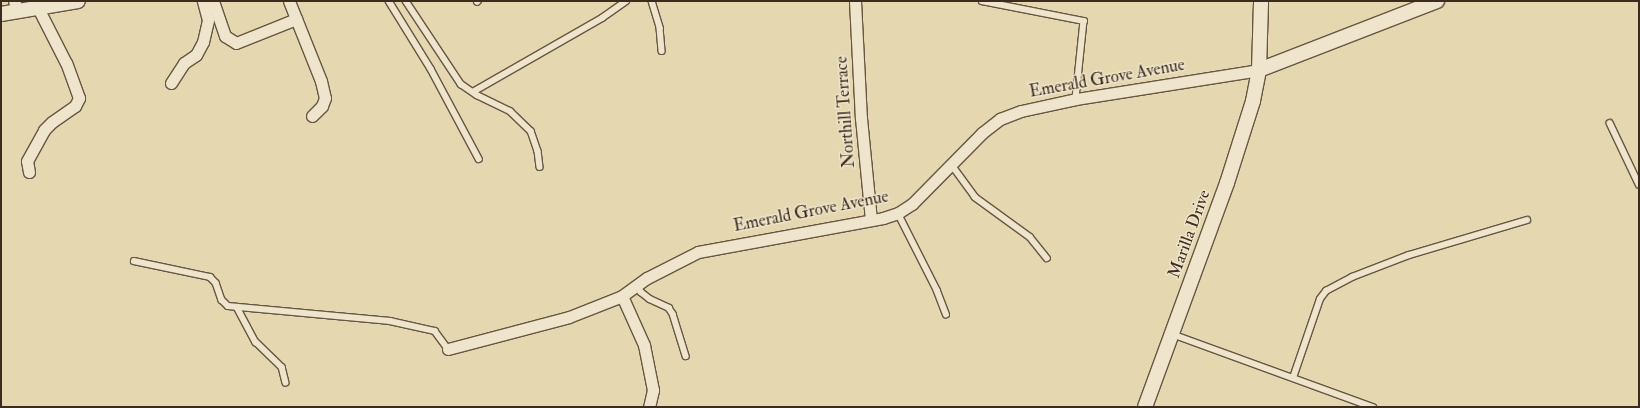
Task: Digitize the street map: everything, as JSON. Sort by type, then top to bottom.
[{"type":"street","points":[[1,14],[16,6],[38,8],[78,1]]},
{"type":"street","points":[[171,82],[184,63],[196,55],[203,42],[208,20],[203,1]]},
{"type":"street","points":[[214,1],[225,36],[236,43],[296,19]]},
{"type":"street","points":[[289,1],[321,81],[325,98],[322,106],[312,116]]},
{"type":"street","name":"Northill Terrace","points":[[855,1],[861,118],[871,220]]},
{"type":"street","name":"Marilla Drive","points":[[1145,407],[1229,175],[1254,101],[1259,70],[1261,1]]},
{"type":"street","name":"Emerald Grove Avenue","points":[[448,349],[569,317],[622,296],[637,284],[698,252],[871,220],[898,213],[912,204],[982,133],[1000,119],[1022,111],[1076,99],[1259,70],[1437,1]]},
{"type":"street","points":[[29,172],[27,160],[44,130],[52,122],[75,106],[79,98],[66,63],[38,8]]},
{"type":"street","points":[[622,296],[644,346],[652,390],[649,407]]},
{"type":"lane","points":[[388,1],[431,69],[478,159]]},
{"type":"lane","points":[[406,1],[461,84],[473,92],[510,111],[530,131],[538,151],[540,167]]},
{"type":"lane","points":[[473,92],[602,18],[626,1]]},
{"type":"lane","points":[[652,1],[660,28],[662,50]]},
{"type":"lane","points":[[982,1],[1084,21],[1076,99]]},
{"type":"lane","points":[[1610,123],[1639,184]]},
{"type":"lane","points":[[952,165],[975,197],[1030,237],[1047,258]]},
{"type":"lane","points":[[898,213],[937,290],[946,314]]},
{"type":"lane","points":[[1293,378],[1320,300],[1326,291],[1352,277],[1409,255],[1527,220]]},
{"type":"lane","points":[[134,261],[210,277],[216,282],[222,300],[228,306],[390,321],[435,331],[448,349]]},
{"type":"lane","points":[[637,284],[641,292],[650,299],[669,308],[674,314],[686,356]]},
{"type":"lane","points":[[237,307],[256,342],[282,367],[286,383]]},
{"type":"lane","points":[[1172,334],[1374,407]]}]
